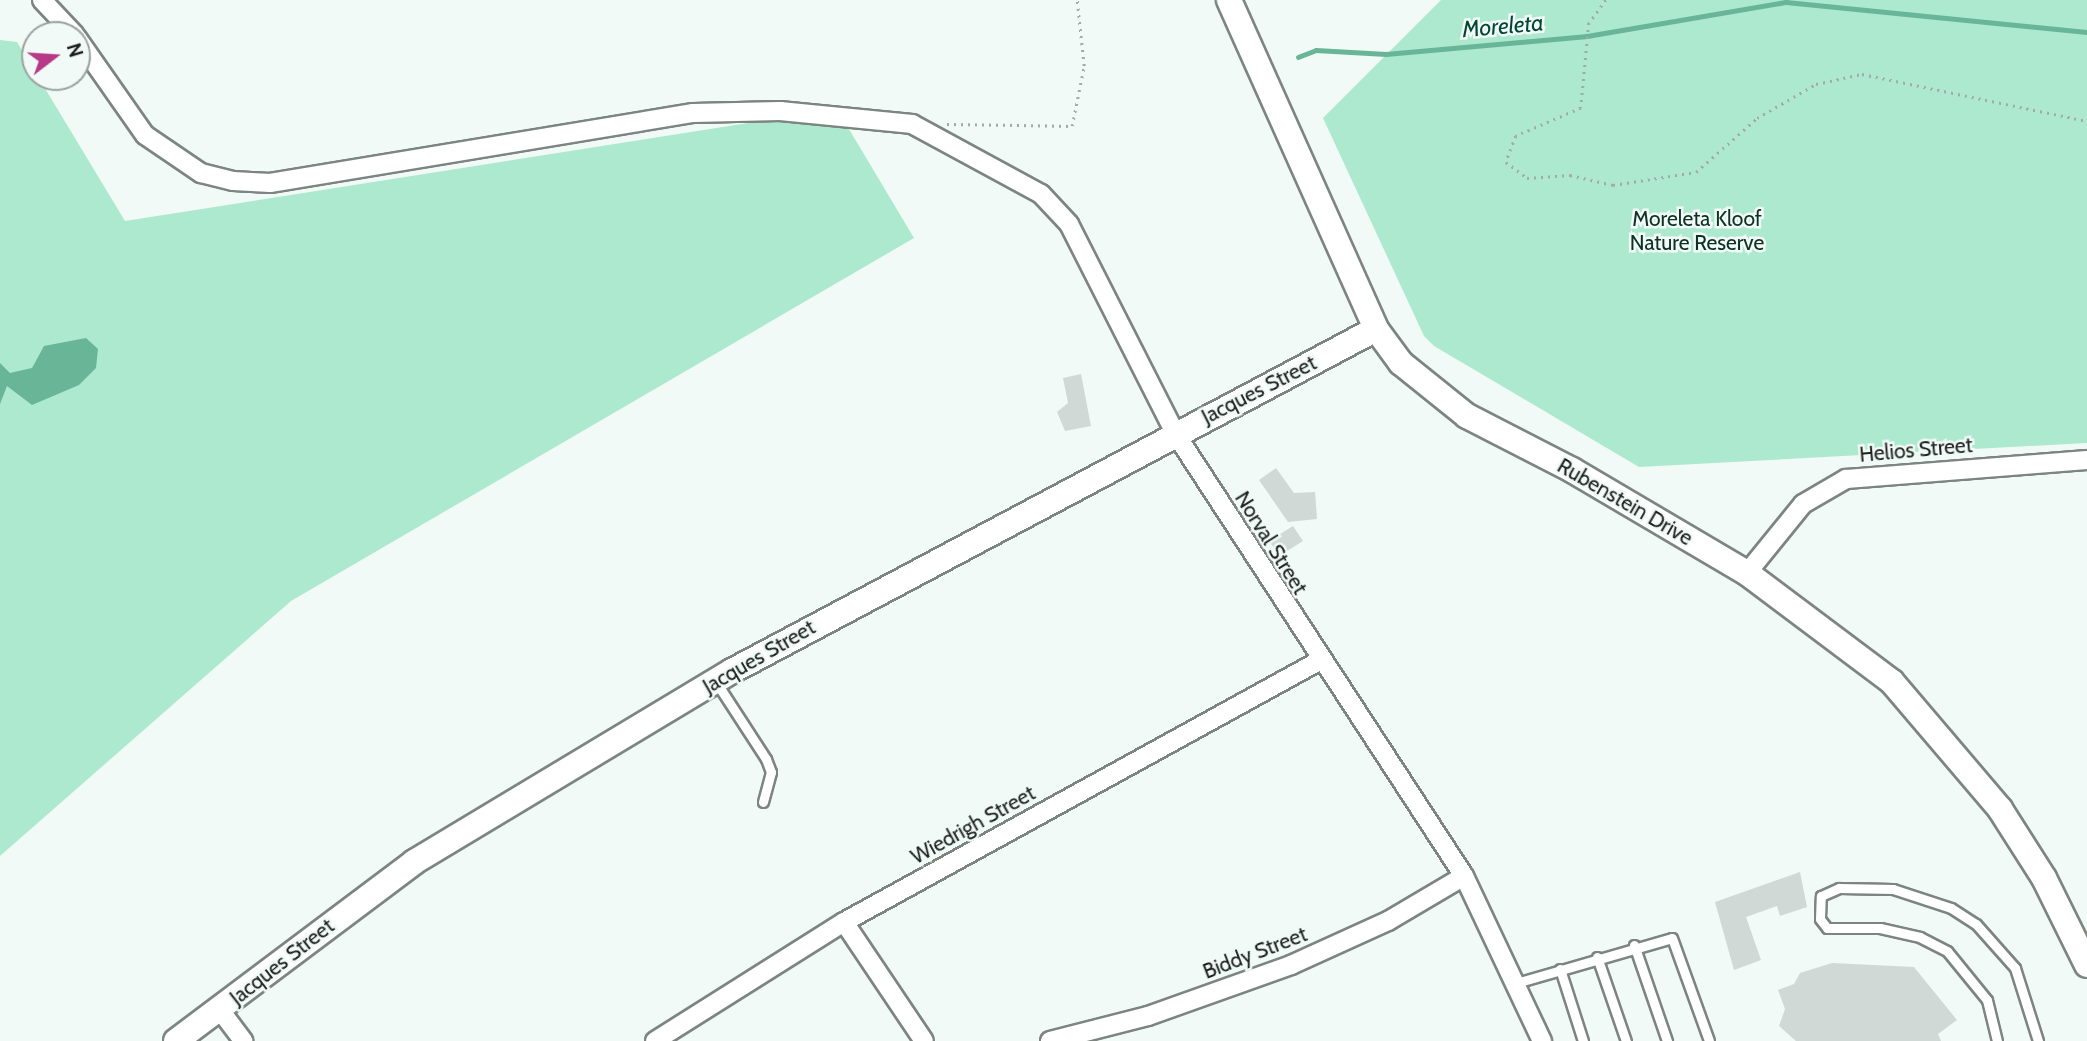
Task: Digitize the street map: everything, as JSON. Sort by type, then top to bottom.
[{"type":"street","points":[[42,0],[62,21]]},
{"type":"street","name":"Rubenstein Drive","points":[[1229,0],[1376,329],[1427,390],[1467,416],[1572,470],[1747,573],[1856,651],[1936,727],[2044,878],[2087,965]]},
{"type":"street","points":[[91,58],[145,135],[201,173],[233,181],[270,183],[693,113],[780,111],[912,124]]},
{"type":"street","name":"Norval Street","points":[[912,124],[1034,190],[1061,213],[1175,433],[1319,661],[1464,876],[1542,1041]]},
{"type":"street","name":"Jacques Street","points":[[176,1041],[414,862],[715,681],[1175,433],[1376,329]]},
{"type":"street","name":"Helios Street","points":[[1747,573],[1803,504],[1846,479],[2087,460]]},
{"type":"street","name":"Wiedrigh Street","points":[[655,1041],[844,922],[1319,661]]},
{"type":"street","name":"Biddy Street","points":[[1050,1041],[1148,1016],[1281,969],[1388,921],[1464,876]]},
{"type":"street","points":[[844,922],[924,1041]]},
{"type":"street","points":[[220,1010],[243,1041]]},
{"type":"lane","points":[[715,681],[766,759],[771,772],[764,802]]},
{"type":"lane","points":[[1997,1041],[1987,1000],[1947,951],[1920,937],[1880,928],[1828,928],[1820,919],[1821,896],[1839,888],[1893,889],[1960,913],[2015,968],[2038,1041]]},
{"type":"lane","points":[[1516,983],[1634,945],[1672,938],[1709,1041]]},
{"type":"lane","points":[[1634,945],[1667,1041]]},
{"type":"lane","points":[[1597,957],[1626,1041]]},
{"type":"lane","points":[[1560,969],[1583,1041]]},
{"type":"path","points":[[912,124],[1072,126],[1084,66],[1077,0]]},
{"type":"path","points":[[1606,0],[1589,23],[1581,108],[1516,136],[1506,162],[1527,178],[1570,175],[1613,185],[1696,172],[1757,118],[1816,84],[1862,74],[2087,121]]},
{"type":"green space","name":"Moreleta Kloof Nature Reserve","points":[[1441,0],[2087,0],[2087,443],[1639,467],[1434,346],[1424,336],[1323,118]]},
{"type":"green space","points":[[0,40],[17,42],[21,49],[21,91],[47,91],[125,221],[837,109],[914,238],[291,601],[0,856]]},
{"type":"shaded area","points":[[86,338],[98,349],[96,368],[79,385],[32,405],[7,386],[0,404],[0,363],[10,373],[32,368],[44,346]]},
{"type":"building","points":[[1081,374],[1091,426],[1065,431],[1057,412],[1068,403],[1063,378]]},
{"type":"building","points":[[1276,468],[1294,493],[1315,492],[1317,519],[1288,522],[1259,480]]},
{"type":"building","points":[[1293,526],[1303,541],[1279,556],[1269,541]]},
{"type":"building","points":[[1800,872],[1807,907],[1780,916],[1777,906],[1746,917],[1761,960],[1734,970],[1715,902]]},
{"type":"building","points":[[1832,963],[1914,967],[1957,1020],[1938,1034],[1941,1041],[1796,1041],[1779,1026],[1785,1009],[1778,990],[1794,984],[1800,973]]},
{"type":"waterway","name":"Moreleta","points":[[1298,57],[1316,50],[1386,54],[1587,36],[1786,2],[2087,32]]}]
